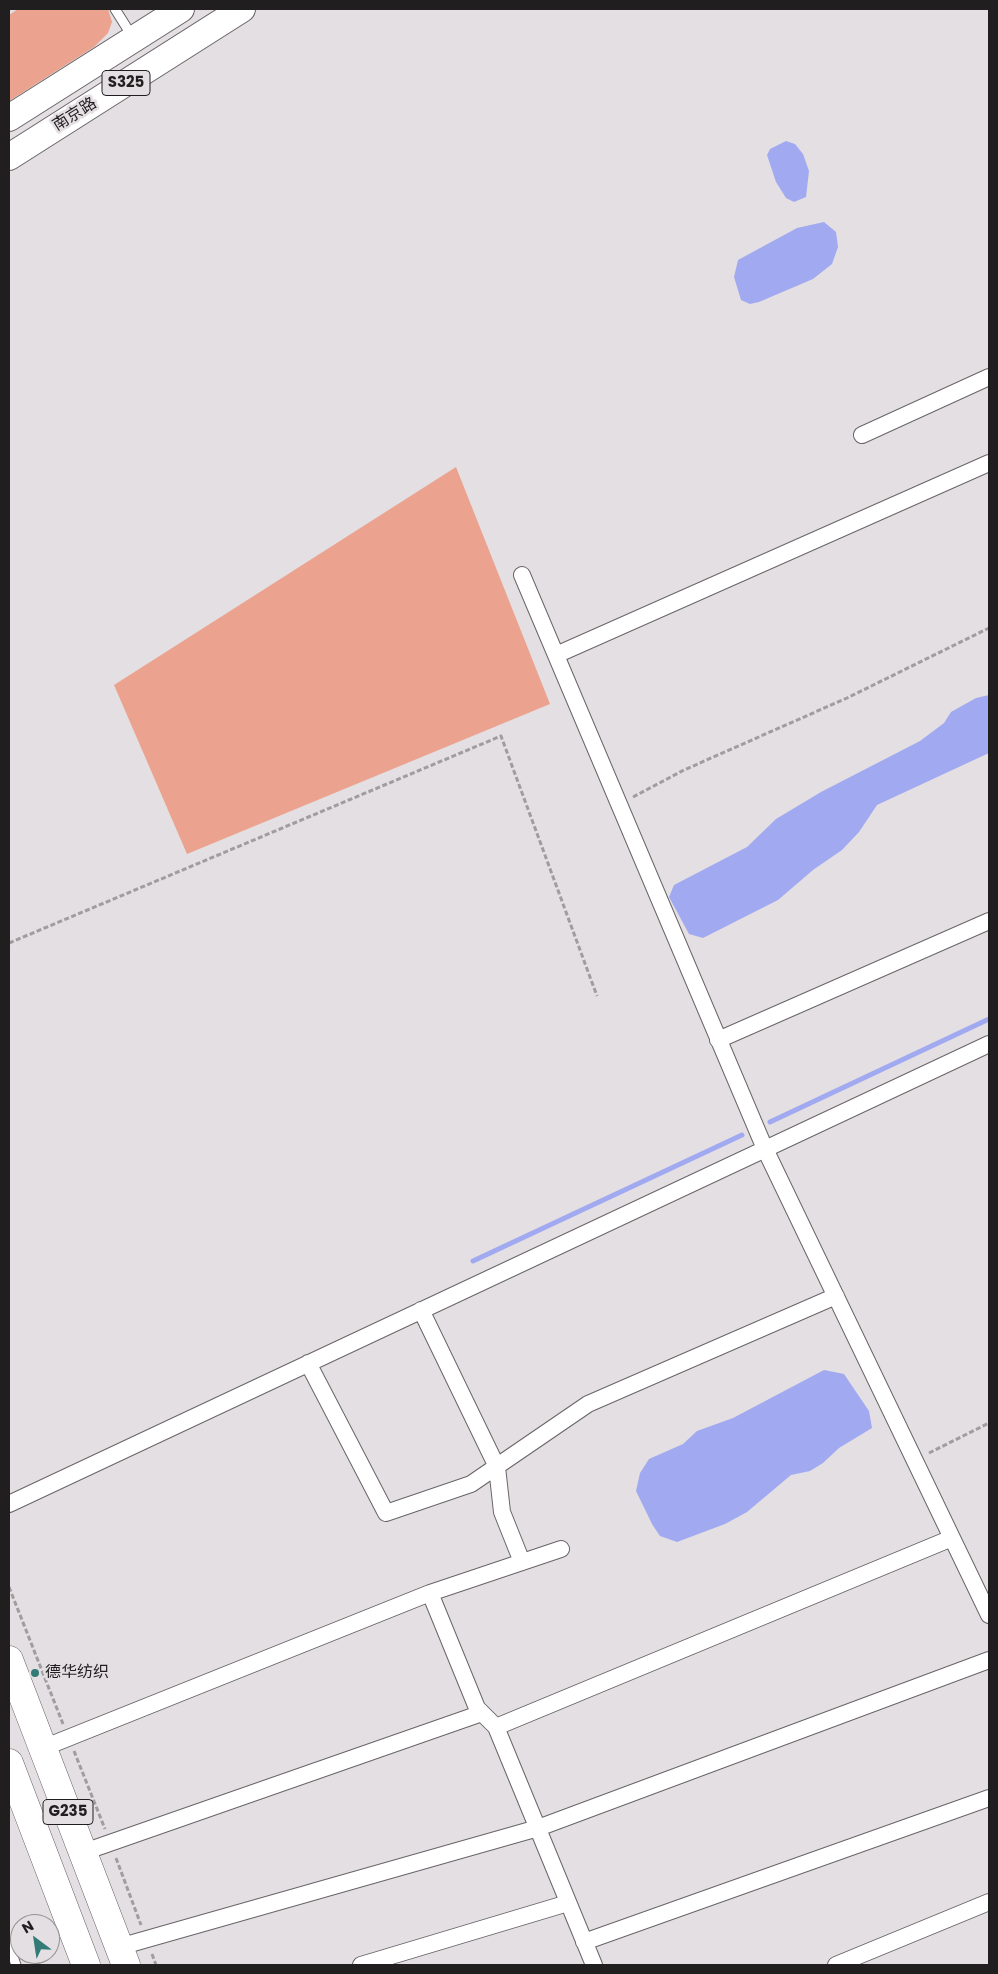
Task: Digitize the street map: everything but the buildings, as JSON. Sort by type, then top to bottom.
[{"type":"highway","name":"G235","points":[[9,1660],[84,1852],[122,1956]]},
{"type":"highway","name":"G235","points":[[9,1763],[86,1965]]},
{"type":"main road","name":"南京路","points":[[9,118],[181,9]]},
{"type":"main road","name":"南京路","points":[[9,157],[242,9]]},
{"type":"street","points":[[862,435],[989,377]]},
{"type":"street","points":[[556,655],[989,463]]},
{"type":"street","points":[[522,575],[765,1149],[989,1615]]},
{"type":"street","points":[[718,1040],[989,921]]},
{"type":"street","points":[[9,1504],[989,1044]]},
{"type":"street","points":[[308,1363],[386,1513],[471,1484],[588,1404],[836,1296]]},
{"type":"street","points":[[421,1310],[497,1467],[502,1512],[522,1562]]},
{"type":"street","points":[[496,1727],[952,1538]]},
{"type":"street","points":[[43,1748],[430,1593],[561,1549]]},
{"type":"street","points":[[430,1593],[477,1708],[496,1727],[594,1965]]},
{"type":"street","points":[[122,1956],[146,1938],[538,1828],[989,1660]]},
{"type":"street","points":[[84,1852],[482,1713]]},
{"type":"street","points":[[584,1942],[989,1798]]},
{"type":"street","points":[[836,1965],[989,1902]]},
{"type":"street","points":[[361,1965],[568,1903]]},
{"type":"lane","points":[[115,9],[134,39]]},
{"type":"lane","points":[[9,1945],[16,1965]]},
{"type":"path","points":[[619,804],[684,770],[847,698],[989,628]]},
{"type":"path","points":[[9,943],[501,736],[597,996]]},
{"type":"path","points":[[914,1459],[989,1423]]},
{"type":"path","points":[[9,1587],[110,1842],[156,1965]]},
{"type":"shaded area","points":[[18,9],[108,9],[112,22],[108,33],[94,47],[9,101],[9,15]]},
{"type":"shaded area","points":[[456,467],[550,704],[187,854],[114,685]]},
{"type":"water","points":[[786,141],[795,144],[803,154],[809,171],[806,197],[794,202],[786,198],[776,182],[767,155],[770,149]]},
{"type":"water","points":[[824,222],[836,232],[838,247],[832,264],[813,279],[759,302],[750,304],[741,300],[734,277],[738,260],[797,228]]},
{"type":"water","points":[[989,695],[989,753],[877,805],[859,832],[842,850],[813,870],[778,900],[703,938],[689,934],[669,897],[674,885],[747,847],[776,819],[821,792],[920,741],[944,723],[951,712],[976,698]]},
{"type":"water","points":[[824,1370],[844,1374],[869,1411],[872,1428],[839,1448],[823,1463],[810,1471],[791,1475],[747,1512],[725,1524],[677,1542],[660,1536],[636,1491],[640,1473],[649,1459],[683,1444],[697,1431],[733,1418]]},
{"type":"waterway","points":[[770,1122],[989,1019]]},
{"type":"waterway","points":[[473,1261],[742,1135]]},
{"type":"place","name":"德华纺织","points":[[35,1673]]}]
